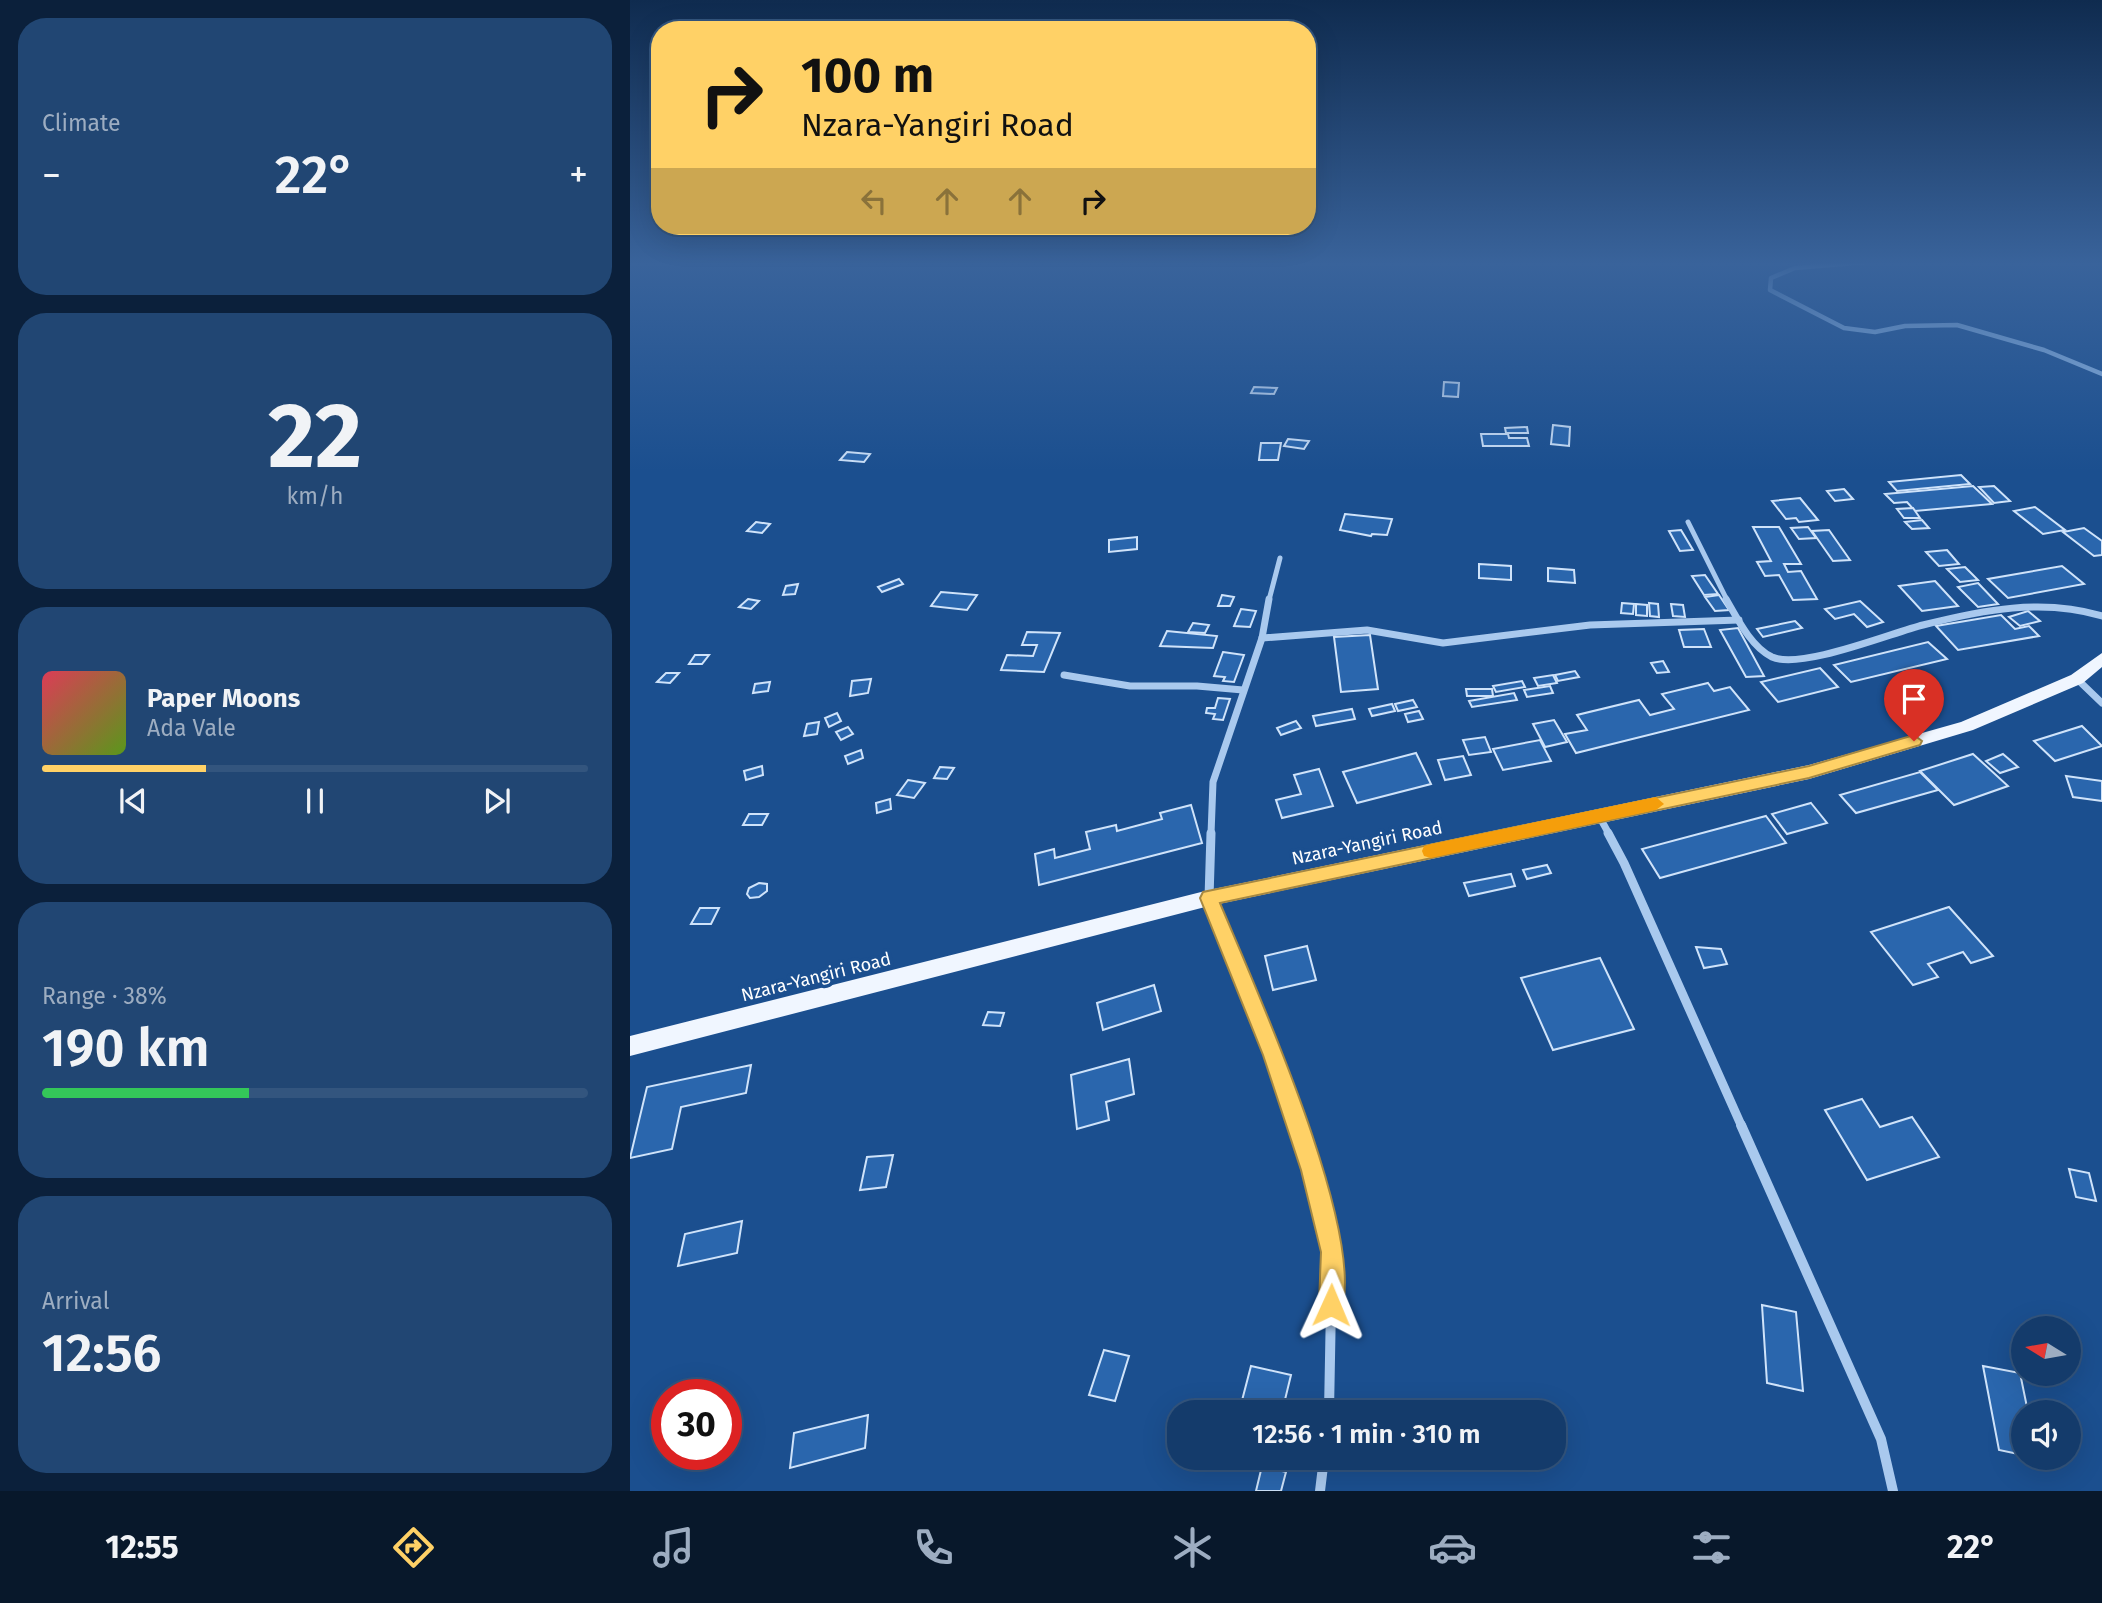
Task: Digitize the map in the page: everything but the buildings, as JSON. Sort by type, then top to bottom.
[{"type":"main road","name":"Nzara-Yangiri Road","points":[[630,1046],[1209,898],[1809,772],[1967,726],[2077,679],[2102,658]]},
{"type":"street","points":[[1688,522],[1739,620],[1764,651],[1784,660],[1866,643],[1921,625],[2024,607],[2070,607],[2102,616]]},
{"type":"street","points":[[1280,558],[1264,618],[1262,638],[1213,782],[1209,898],[1273,1055],[1312,1170],[1332,1252],[1329,1400]]},
{"type":"street","points":[[1262,638],[1367,630],[1443,643],[1590,625],[1739,620]]},
{"type":"street","points":[[1063,675],[1130,686],[1243,690]]},
{"type":"street","points":[[2077,679],[2102,703]]},
{"type":"street","points":[[1598,816],[1624,863],[1881,1439],[1893,1491]]},
{"type":"street","points":[[1320,1491],[1323,1470]]},
{"type":"waterway","points":[[1872,332],[1877,332]]},
{"type":"waterway","points":[[1980,332],[2044,350],[2102,374]]},
{"type":"slow traffic","points":[[1431,851],[1656,804]]},
{"type":"route","points":[[1331,1305],[1332,1252],[1312,1170],[1273,1055],[1209,898],[1809,772],[1914,741]]}]
